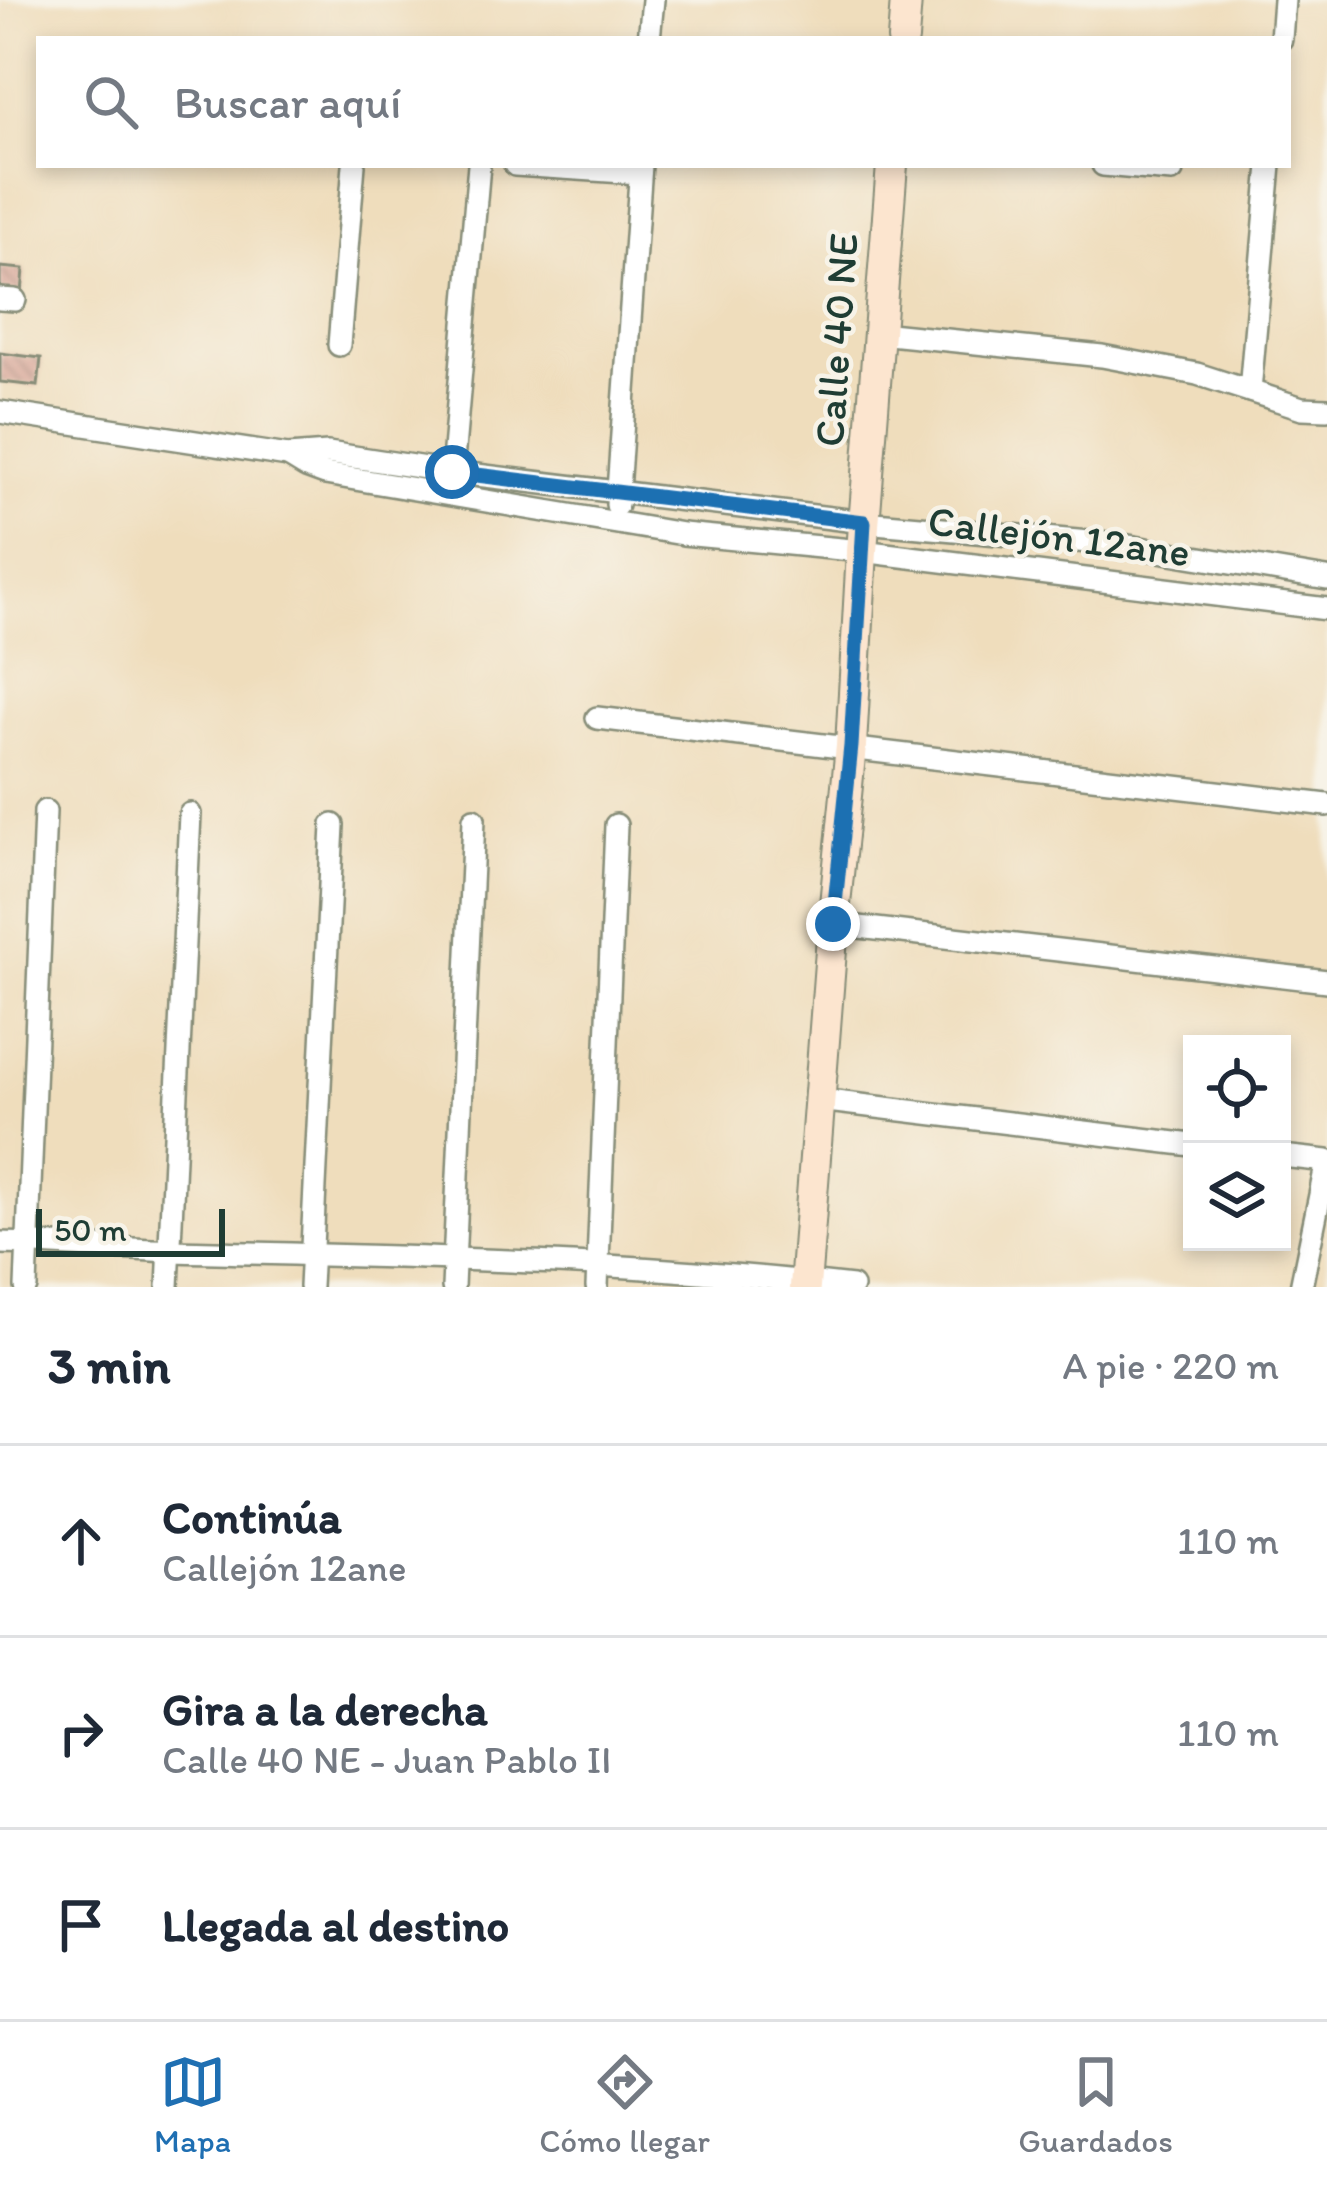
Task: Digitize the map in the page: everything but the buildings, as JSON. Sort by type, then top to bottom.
[{"type":"street","points":[[649,36],[653,0]]},
{"type":"street","points":[[902,36],[906,0]]},
{"type":"street","points":[[1281,36],[1284,0]]},
{"type":"street","points":[[339,345],[354,168]]},
{"type":"street","points":[[452,472],[479,168]]},
{"type":"street","points":[[610,168],[641,169],[615,524]]},
{"type":"street","name":"Calle 40 NE","points":[[805,1284],[851,746],[892,168]]},
{"type":"street","points":[[1138,168],[1172,171]]},
{"type":"street","points":[[1250,391],[1270,168]]},
{"type":"street","points":[[879,333],[1102,356],[1197,374],[1303,408],[1327,409]]},
{"type":"street","name":"Callejón 12ane","points":[[0,412],[288,456],[328,453],[619,492],[863,537],[1327,609]]},
{"type":"street","name":"Callejón 12ane","points":[[288,456],[326,474],[683,534],[1123,545],[1327,580]]},
{"type":"street","points":[[597,718],[1327,805]]},
{"type":"street","points":[[26,1287],[45,811]]},
{"type":"street","points":[[169,1287],[190,814]]},
{"type":"street","points":[[453,1287],[474,819]]},
{"type":"street","points":[[310,1287],[333,825]]},
{"type":"street","points":[[597,1277],[616,825]]},
{"type":"street","points":[[833,924],[1327,981]]},
{"type":"street","points":[[819,1100],[1183,1144]]},
{"type":"street","points":[[1291,1157],[1327,1161],[1301,1287]]},
{"type":"street","points":[[0,1243],[454,1260],[597,1277],[852,1287]]},
{"type":"route","points":[[452,472],[864,522],[851,746],[833,924]]}]
